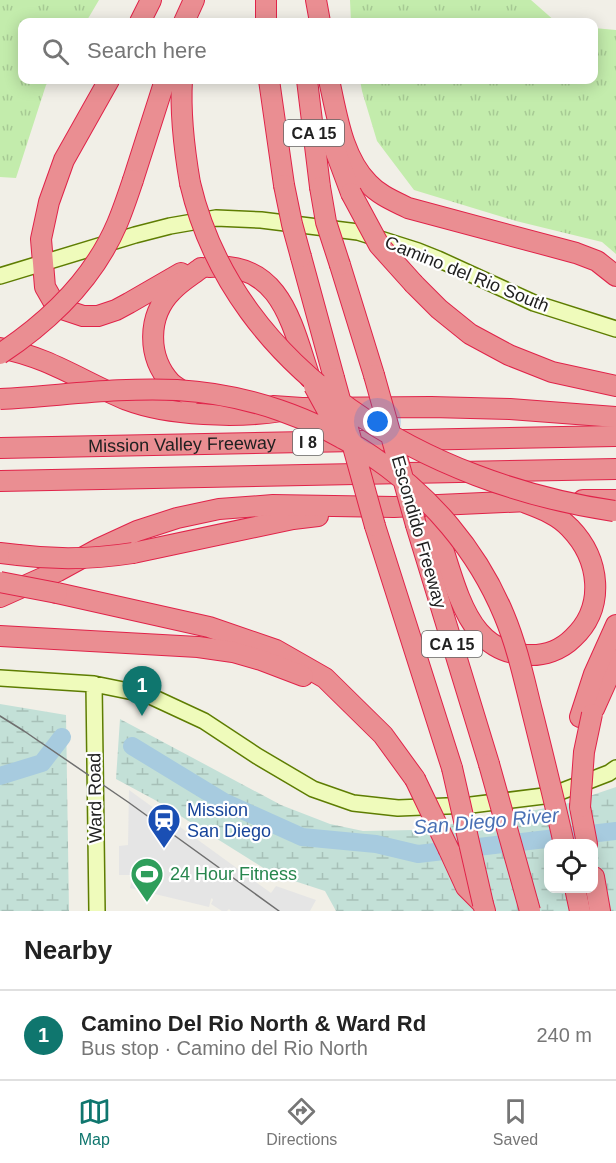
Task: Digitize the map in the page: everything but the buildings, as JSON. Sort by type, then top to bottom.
[{"type":"highway","points":[[142,18],[151,0]]},
{"type":"highway","points":[[186,18],[194,0]]},
{"type":"highway","points":[[191,18],[194,0]]},
{"type":"highway","points":[[266,0],[266,18]]},
{"type":"highway","points":[[306,0],[306,18]]},
{"type":"highway","points":[[316,0],[319,18]]},
{"type":"highway","points":[[107,84],[64,160],[49,202],[41,239],[45,287],[53,301],[71,312],[90,316],[116,310],[180,273],[220,266],[237,267],[256,276],[273,290],[285,306],[310,378],[360,471]]},
{"type":"highway","points":[[0,354],[49,318],[70,296],[103,250],[117,225],[134,180],[164,84]]},
{"type":"highway","points":[[182,84],[183,137],[196,209],[209,243],[242,302],[261,329],[278,347],[337,399],[402,442],[477,476],[549,499],[616,511]]},
{"type":"highway","name":"CA 15","points":[[270,84],[292,224],[375,526],[452,768],[484,908]]},
{"type":"highway","name":"Escondido Freeway","points":[[307,84],[326,222],[384,408],[425,523],[530,911]]},
{"type":"highway","points":[[322,84],[332,143],[351,193],[379,244],[414,284],[439,309],[470,334],[509,355],[552,372],[616,386]]},
{"type":"highway","points":[[330,84],[348,153],[357,170],[369,184],[389,200],[408,208],[576,253],[597,261],[616,276]]},
{"type":"highway","points":[[201,268],[166,298],[156,317],[153,333],[157,362],[172,384],[190,396],[208,401],[302,408],[510,409],[616,417]]},
{"type":"highway","points":[[0,348],[44,360],[125,399],[162,409],[186,413],[265,414],[302,408]]},
{"type":"highway","points":[[0,399],[151,390],[178,390],[229,397],[308,421],[343,439],[393,471],[415,489],[446,521],[472,556],[498,600],[514,643],[563,839]]},
{"type":"highway","name":"Mission Valley Freeway","points":[[0,448],[616,436]]},
{"type":"highway","name":"Mission Valley Freeway","points":[[0,481],[616,469]]},
{"type":"highway","points":[[0,597],[137,531],[219,509],[273,505],[394,507],[541,500],[616,500]]},
{"type":"highway","points":[[425,523],[466,611],[488,641],[512,653],[530,655],[549,652],[571,640],[587,622],[596,591],[593,568],[584,546],[571,529],[551,513],[521,502]]},
{"type":"highway","points":[[9,554],[81,559],[133,553],[293,519],[394,507]]},
{"type":"highway","points":[[0,582],[209,627],[276,650],[325,678],[383,735],[415,779],[466,887],[484,908]]},
{"type":"highway","points":[[586,839],[580,807],[586,715],[594,674],[616,625]]},
{"type":"highway","points":[[0,636],[165,645],[233,652],[261,660],[309,679],[356,709]]},
{"type":"highway","points":[[586,715],[616,660]]},
{"type":"highway","points":[[519,870],[536,911]]},
{"type":"highway","points":[[576,893],[580,911]]},
{"type":"highway","points":[[597,893],[600,911]]},
{"type":"main road","name":"Camino del Rio South","points":[[0,276],[135,234],[170,226],[216,218],[261,220],[358,232],[418,251],[534,303],[616,329]]},
{"type":"main road","points":[[0,678],[94,684],[148,695],[204,721],[313,789],[353,803],[409,808],[471,805],[552,795],[616,768]]},
{"type":"main road","name":"Ward Road","points":[[94,684],[96,911]]},
{"type":"green space","points":[[0,0],[99,0],[88,18],[18,18],[18,84],[47,84],[16,178],[0,177]]},
{"type":"green space","points":[[350,0],[531,0],[551,18],[351,18]]},
{"type":"green space","points":[[598,28],[616,30],[616,254],[602,242],[516,221],[414,190],[377,141],[361,84],[598,84]]},
{"type":"green space","points":[[0,704],[66,715],[69,911],[0,911]]},
{"type":"green space","points":[[120,719],[281,805],[330,824],[363,831],[415,830],[531,811],[569,803],[616,787],[616,911],[336,911],[325,891],[273,874],[155,800],[116,779]]},
{"type":"shaded area","points":[[129,790],[271,893],[276,886],[316,900],[310,911],[231,911],[229,909],[222,911],[211,904],[212,898],[209,907],[130,888],[132,880],[130,875],[119,875],[119,846],[128,845]]},
{"type":"waterway","name":"San Diego River","points":[[0,776],[42,763],[62,737]]},
{"type":"waterway","name":"San Diego River","points":[[132,746],[224,802],[302,837],[376,844],[418,854],[616,831]]},
{"type":"tram line","points":[[0,716],[128,802],[279,911]]},
{"type":"place","name":"Camino Del Rio North & Ward Rd","points":[[142,716]]},
{"type":"place","name":"Mission San Diego","points":[[164,849]]},
{"type":"place","name":"24 Hour Fitness","points":[[147,903]]}]
